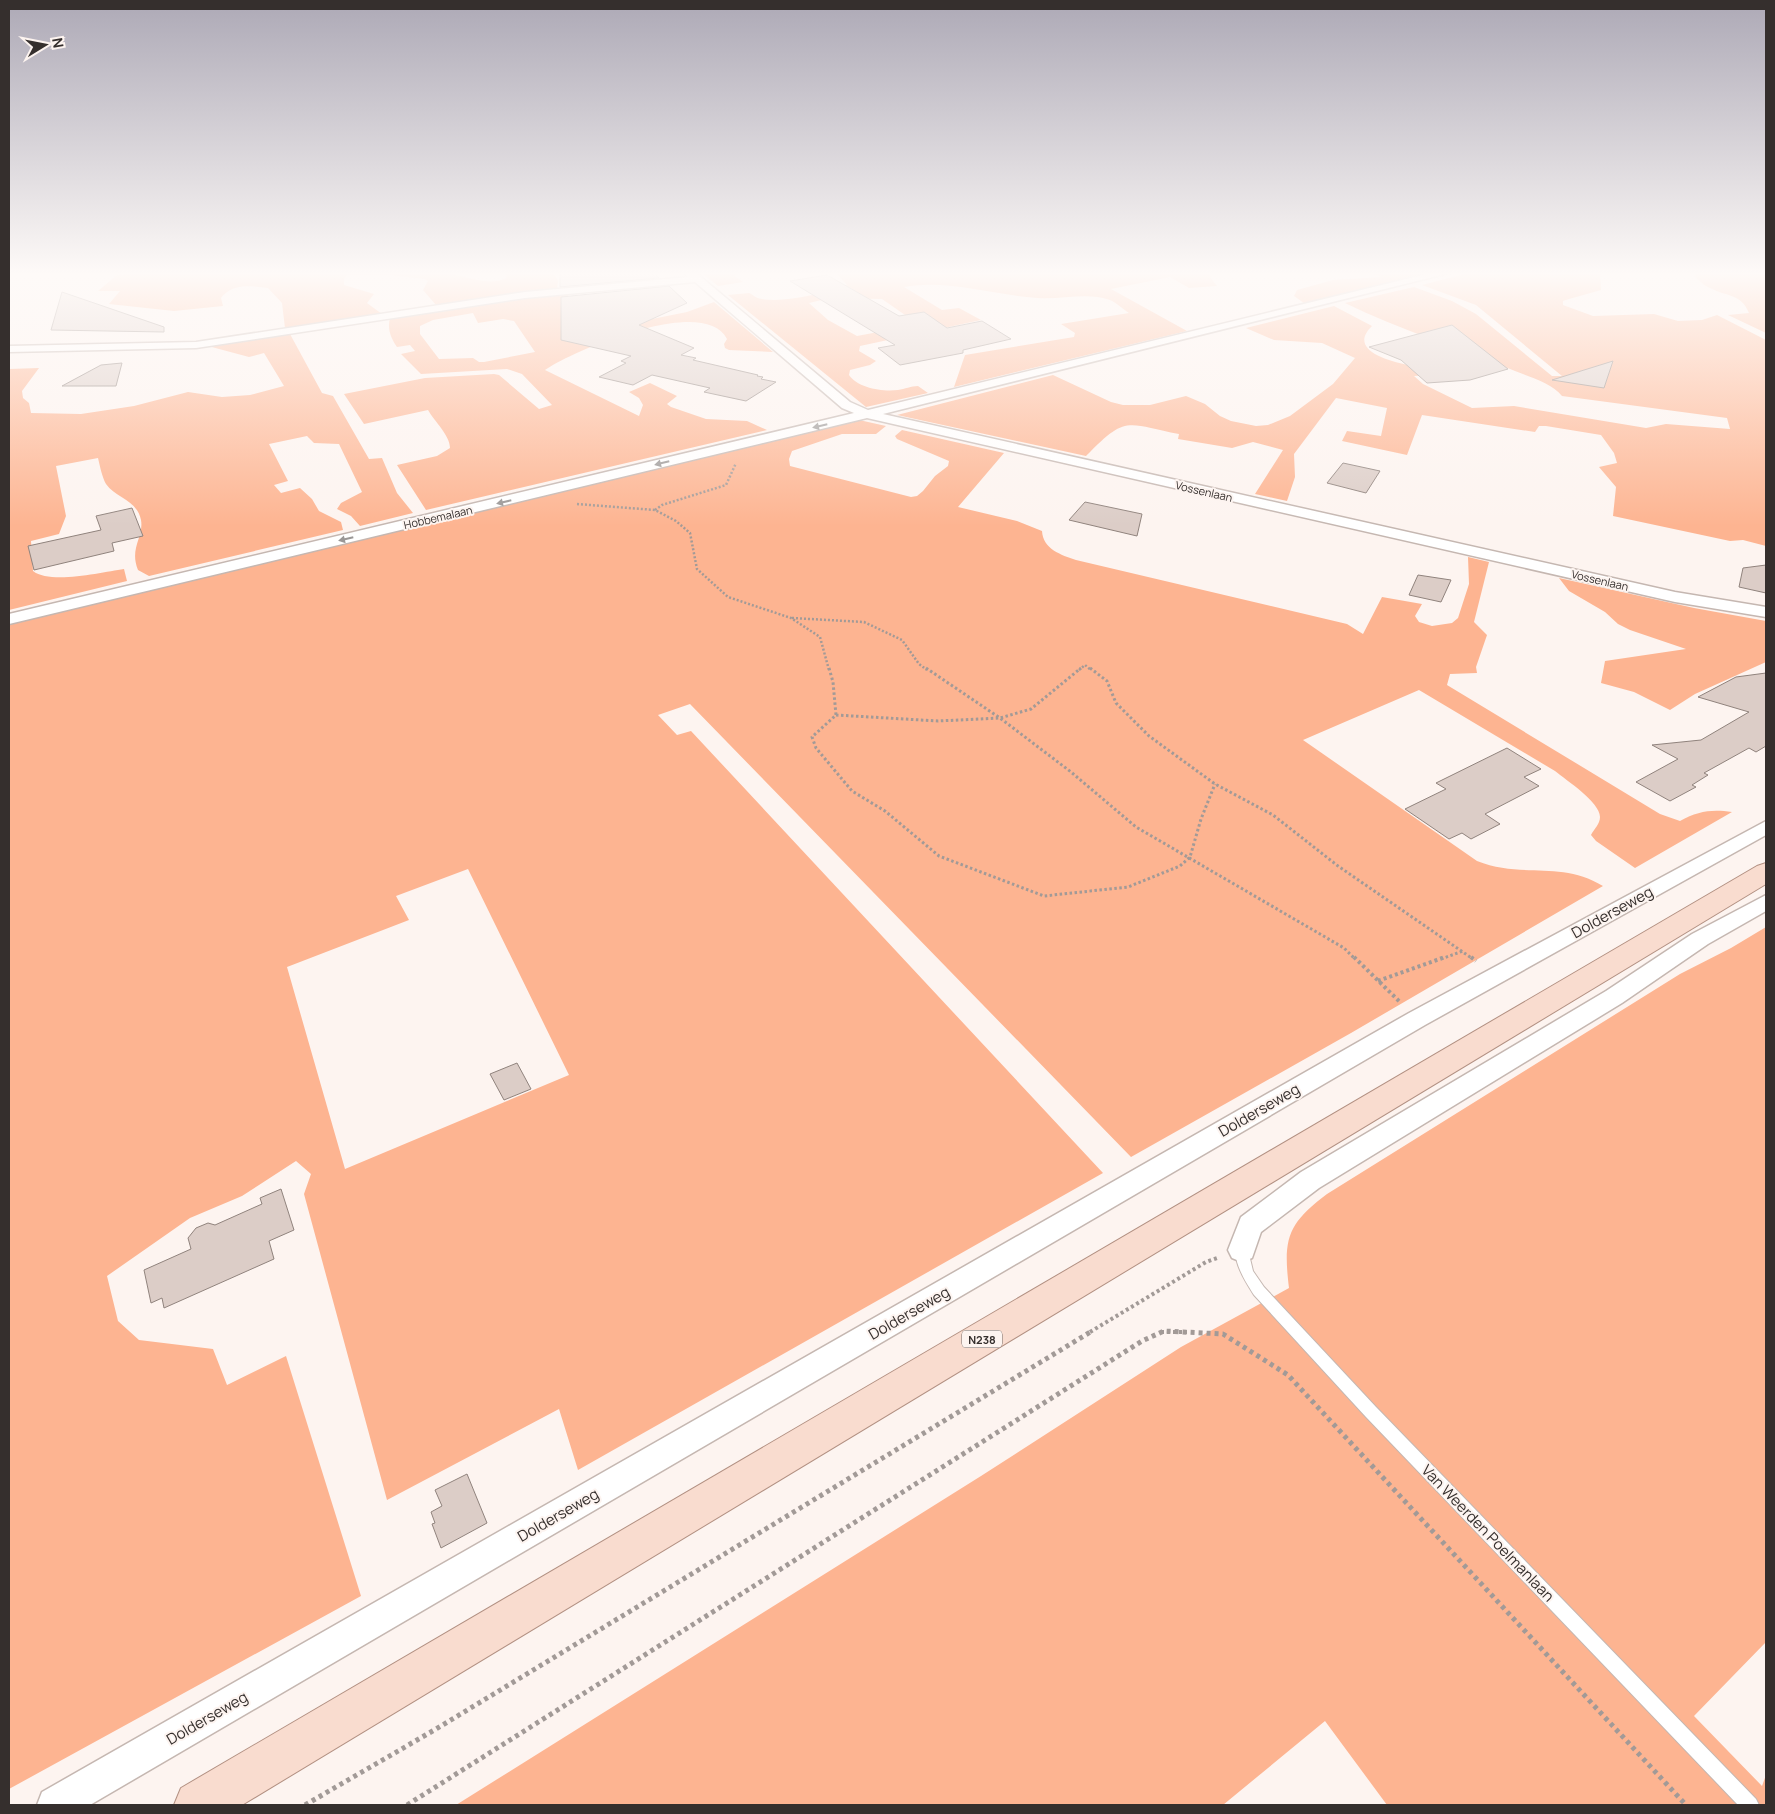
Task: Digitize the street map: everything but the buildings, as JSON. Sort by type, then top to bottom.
[{"type":"main road","name":"N238","points":[[198,1805],[1766,872]]},
{"type":"street","name":"Vossenlaan","points":[[789,357],[846,405],[867,414],[1665,594],[1766,612]]},
{"type":"street","name":"Hobbemalaan","points":[[9,619],[532,495],[1102,357]]},
{"type":"street","name":"Dolderseweg","points":[[55,1805],[1417,1019],[1766,827]]},
{"type":"street","points":[[1242,1250],[1250,1225],[1310,1180],[1614,997],[1700,939],[1766,902]]},
{"type":"lane","name":"Van Weerden Poelmanlaan","points":[[1242,1250],[1247,1273],[1265,1298],[1378,1419],[1750,1805]]},
{"type":"path","points":[[655,510],[662,505],[726,484],[734,472],[738,457],[736,445]]},
{"type":"path","points":[[532,495],[561,503],[655,510],[676,521],[690,533],[697,569],[728,597],[791,618],[820,637],[833,682],[836,715]]},
{"type":"path","points":[[791,618],[864,622],[902,640],[919,664],[1000,718],[1071,772],[1136,827],[1344,948],[1417,1019]]},
{"type":"path","points":[[1215,784],[1201,819],[1190,857],[1180,866],[1128,887],[1044,896],[939,856],[885,811],[852,791],[816,748],[812,737],[836,715],[970,722],[1000,718],[1031,709],[1085,665],[1108,681],[1116,703],[1148,736],[1215,784],[1273,816],[1338,866],[1464,951],[1495,976]]},
{"type":"path","points":[[1378,981],[1464,951]]},
{"type":"path","points":[[304,1805],[444,1723],[1206,1262],[1242,1250]]},
{"type":"path","points":[[408,1805],[1142,1341],[1164,1331],[1223,1334],[1288,1375],[1686,1805]]},
{"type":"shaded area","points":[[266,357],[302,357],[322,393],[333,396],[369,459],[382,458],[397,493],[413,513],[360,526],[351,516],[337,509],[341,503],[362,492],[339,444],[314,443],[307,436],[269,444],[288,481],[274,485],[281,493],[300,488],[312,499],[319,511],[341,522],[343,530],[149,576],[138,570],[136,562],[136,549],[141,532],[139,513],[106,484],[98,458],[56,466],[66,516],[59,534],[31,541],[33,571],[41,575],[64,577],[124,569],[127,581],[9,610],[9,369],[39,368],[22,391],[23,398],[29,403],[31,413],[81,414],[134,406],[188,392],[222,397],[250,395],[284,386]]},
{"type":"shaded area","points":[[404,357],[437,357],[439,359],[473,358],[479,362],[484,362],[511,357],[569,357],[545,370],[639,416],[643,405],[639,398],[629,392],[650,383],[677,396],[667,404],[671,407],[706,419],[747,421],[767,430],[426,510],[397,465],[437,456],[450,448],[441,428],[428,410],[364,424],[344,394],[425,378],[494,374],[499,375],[539,409],[552,405],[522,374],[507,369],[421,374]]},
{"type":"shaded area","points":[[804,357],[869,357],[876,361],[870,365],[850,370],[849,375],[858,383],[871,388],[885,390],[898,390],[918,386],[928,393],[866,407]]},
{"type":"shaded area","points":[[964,357],[1080,357],[954,387]]},
{"type":"shaded area","points":[[1352,357],[1379,357],[1418,367],[1464,373],[1414,376],[1423,384],[1472,408],[1514,406],[1646,428],[1666,424],[1730,429],[1727,418],[1562,396],[1553,387],[1477,357],[1528,357],[1552,376],[1562,376],[1539,357],[1766,357],[1766,546],[1743,540],[1730,541],[1613,516],[1616,487],[1599,467],[1617,463],[1614,453],[1601,435],[1546,426],[1539,426],[1535,432],[1422,415],[1407,455],[1342,441],[1347,431],[1381,436],[1387,408],[1336,398],[1294,454],[1295,477],[1287,501],[1255,494],[1283,450],[1253,442],[1232,448],[1178,439],[1179,434],[1136,425],[1119,428],[1099,443],[1086,456],[897,415],[1053,375],[1111,402],[1123,405],[1150,405],[1186,396],[1205,404],[1220,416],[1231,421],[1256,426],[1268,425],[1290,416],[1333,384],[1355,358]]},
{"type":"shaded area","points":[[859,420],[886,426],[876,434],[842,434],[792,451],[789,459],[790,466],[911,497],[917,496],[923,491],[935,476],[948,466],[949,461],[897,439],[895,436],[902,430],[1004,453],[958,507],[1017,521],[1042,531],[1049,547],[1076,560],[1347,624],[1363,634],[1382,597],[1422,604],[1415,616],[1419,622],[1432,626],[1452,623],[1458,618],[1469,584],[1468,557],[1489,562],[1474,622],[1487,635],[1476,667],[1477,673],[1450,674],[1447,685],[1660,814],[1680,821],[1705,812],[1732,812],[1635,868],[1596,841],[1591,835],[1600,820],[1599,811],[1582,792],[1555,771],[1419,690],[1303,740],[1477,861],[1510,869],[1557,871],[1587,878],[1603,886],[1351,1033],[1131,1157],[690,704],[658,715],[677,735],[691,731],[1103,1173],[578,1470],[559,1409],[387,1500],[304,1194],[311,1174],[296,1161],[242,1196],[190,1218],[107,1276],[118,1321],[139,1340],[213,1349],[227,1385],[286,1356],[361,1596],[9,1789],[9,623]],"holes":[[[468,869],[569,1075],[345,1169],[287,967],[409,920],[396,896]]]},
{"type":"shaded area","points":[[1559,578],[1694,608],[1766,621],[1766,662],[1695,694],[1670,710],[1634,692],[1601,683],[1605,661],[1686,649],[1618,624],[1605,612],[1569,591]]},
{"type":"shaded area","points":[[1766,927],[1766,1642],[1694,1716],[1762,1786],[1766,1775],[1766,1805],[1387,1805],[1325,1721],[1223,1805],[456,1805],[981,1476],[1181,1347],[1289,1288],[1287,1257],[1291,1234],[1303,1214],[1327,1194],[1680,974],[1731,948]]}]
